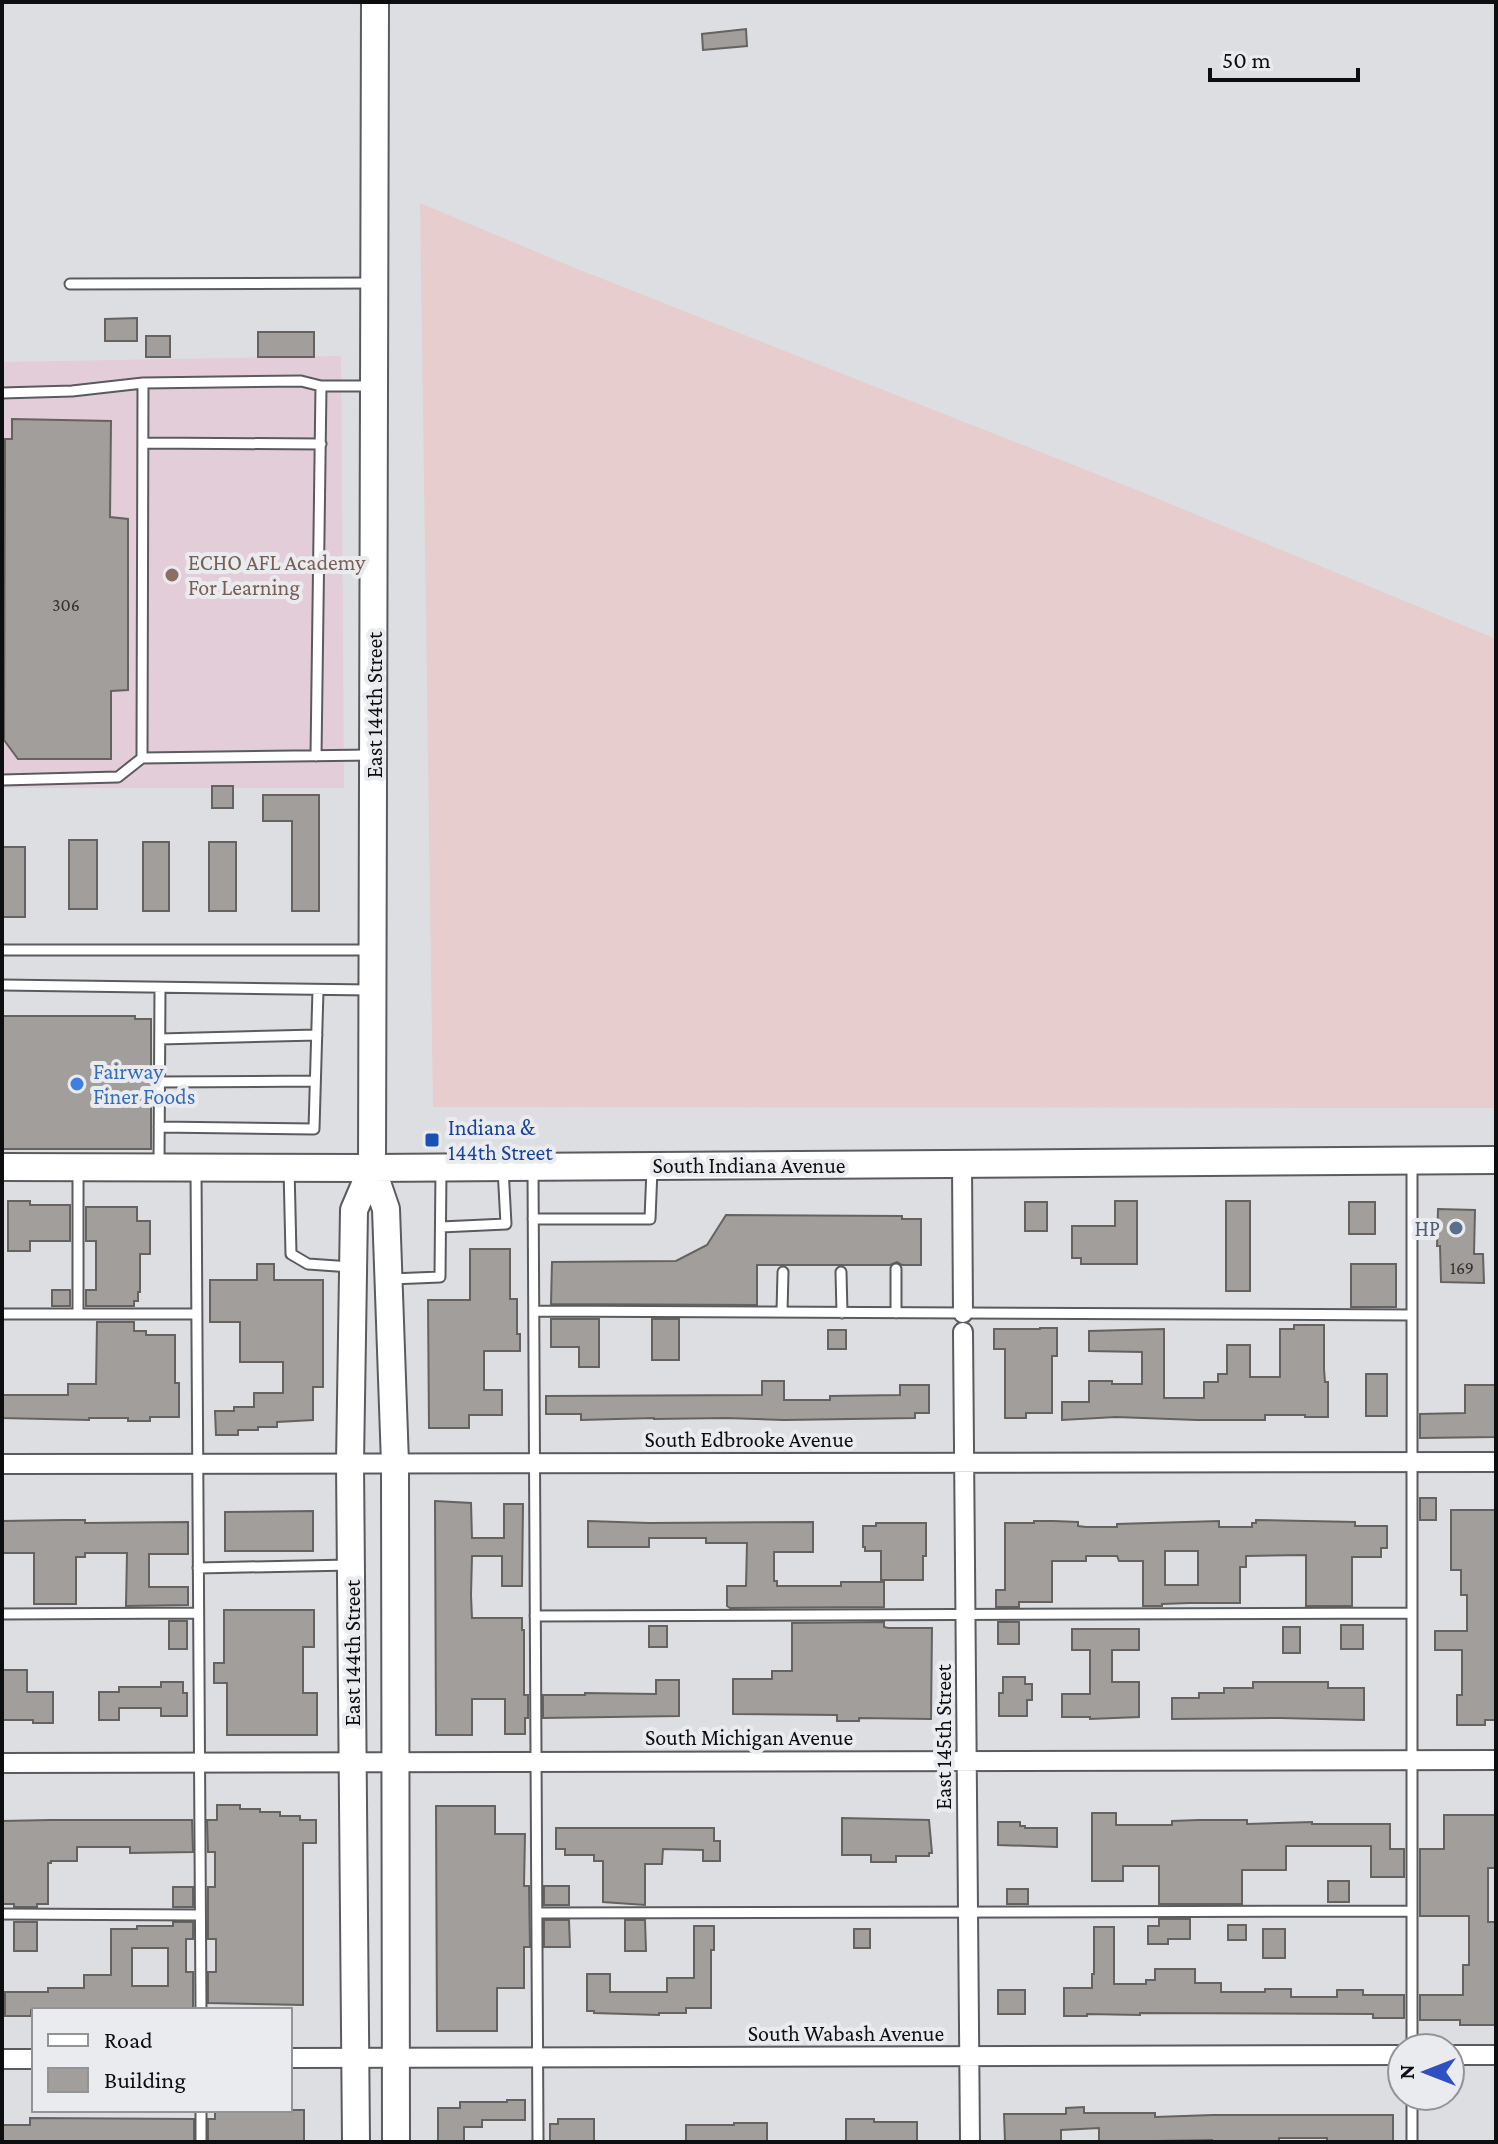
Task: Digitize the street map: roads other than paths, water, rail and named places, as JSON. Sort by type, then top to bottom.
[{"type":"street","name":"East 144th Street","points":[[375,2],[372,1168],[386,1209],[395,1463],[396,2142]]},
{"type":"street","name":"South Indiana Avenue","points":[[2,1167],[441,1168],[1496,1160]]},
{"type":"street","name":"East 145th Street","points":[[962,1164],[970,2142]]},
{"type":"street","name":"East 144th Street","points":[[356,2142],[350,1463],[354,1210],[372,1168]]},
{"type":"street","name":"South Edbrooke Avenue","points":[[2,1464],[1496,1462]]},
{"type":"street","name":"South Michigan Avenue","points":[[2,1763],[1496,1760]]},
{"type":"street","name":"South Wabash Avenue","points":[[292,2058],[1386,2055]]},
{"type":"street","points":[[1466,2055],[1496,2055]]},
{"type":"street","points":[[2,2059],[32,2059]]},
{"type":"lane","points":[[70,284],[375,283]]},
{"type":"lane","points":[[2,393],[72,391],[143,383],[301,381],[321,386],[374,386]]},
{"type":"lane","points":[[142,758],[143,383]]},
{"type":"lane","points":[[316,756],[321,386]]},
{"type":"lane","points":[[143,443],[321,444]]},
{"type":"lane","points":[[2,780],[118,777],[142,758],[373,755]]},
{"type":"lane","points":[[2,950],[373,950]]},
{"type":"lane","points":[[2,985],[373,990]]},
{"type":"lane","points":[[159,1167],[160,988]]},
{"type":"lane","points":[[159,1127],[314,1129],[318,990]]},
{"type":"lane","points":[[160,1039],[317,1035]]},
{"type":"lane","points":[[159,1082],[315,1081]]},
{"type":"lane","points":[[1412,1161],[1412,2032]]},
{"type":"lane","points":[[533,1219],[650,1219],[652,1166]]},
{"type":"lane","points":[[78,1167],[78,1314]]},
{"type":"lane","points":[[196,1167],[201,2008]]},
{"type":"lane","points":[[441,1227],[506,1224],[503,1167]]},
{"type":"lane","points":[[533,1167],[538,2142]]},
{"type":"lane","points":[[289,1168],[291,1254],[308,1264],[355,1267]]},
{"type":"lane","points":[[387,1280],[440,1277],[441,1168]]},
{"type":"lane","points":[[896,1269],[896,1313]]},
{"type":"lane","points":[[782,1312],[783,1272]]},
{"type":"lane","points":[[841,1272],[842,1313]]},
{"type":"lane","points":[[534,1311],[896,1313],[963,1322],[1412,1315]]},
{"type":"lane","points":[[2,1314],[196,1314]]},
{"type":"lane","points":[[198,1568],[351,1565]]},
{"type":"lane","points":[[2,1614],[198,1613]]},
{"type":"lane","points":[[535,1616],[1412,1613]]},
{"type":"lane","points":[[537,1913],[1412,1911]]},
{"type":"lane","points":[[2,1914],[200,1915]]},
{"type":"lane","points":[[201,2112],[201,2142]]},
{"type":"lane","points":[[1412,2112],[1412,2142]]},
{"type":"place","name":"ECHO AFL Academy For Learning","points":[[172,575]]},
{"type":"place","name":"Fairway Finer Foods","points":[[77,1084]]},
{"type":"place","name":"Indiana & 144th Street","points":[[432,1140]]},
{"type":"place","name":"HP","points":[[1456,1228]]}]
